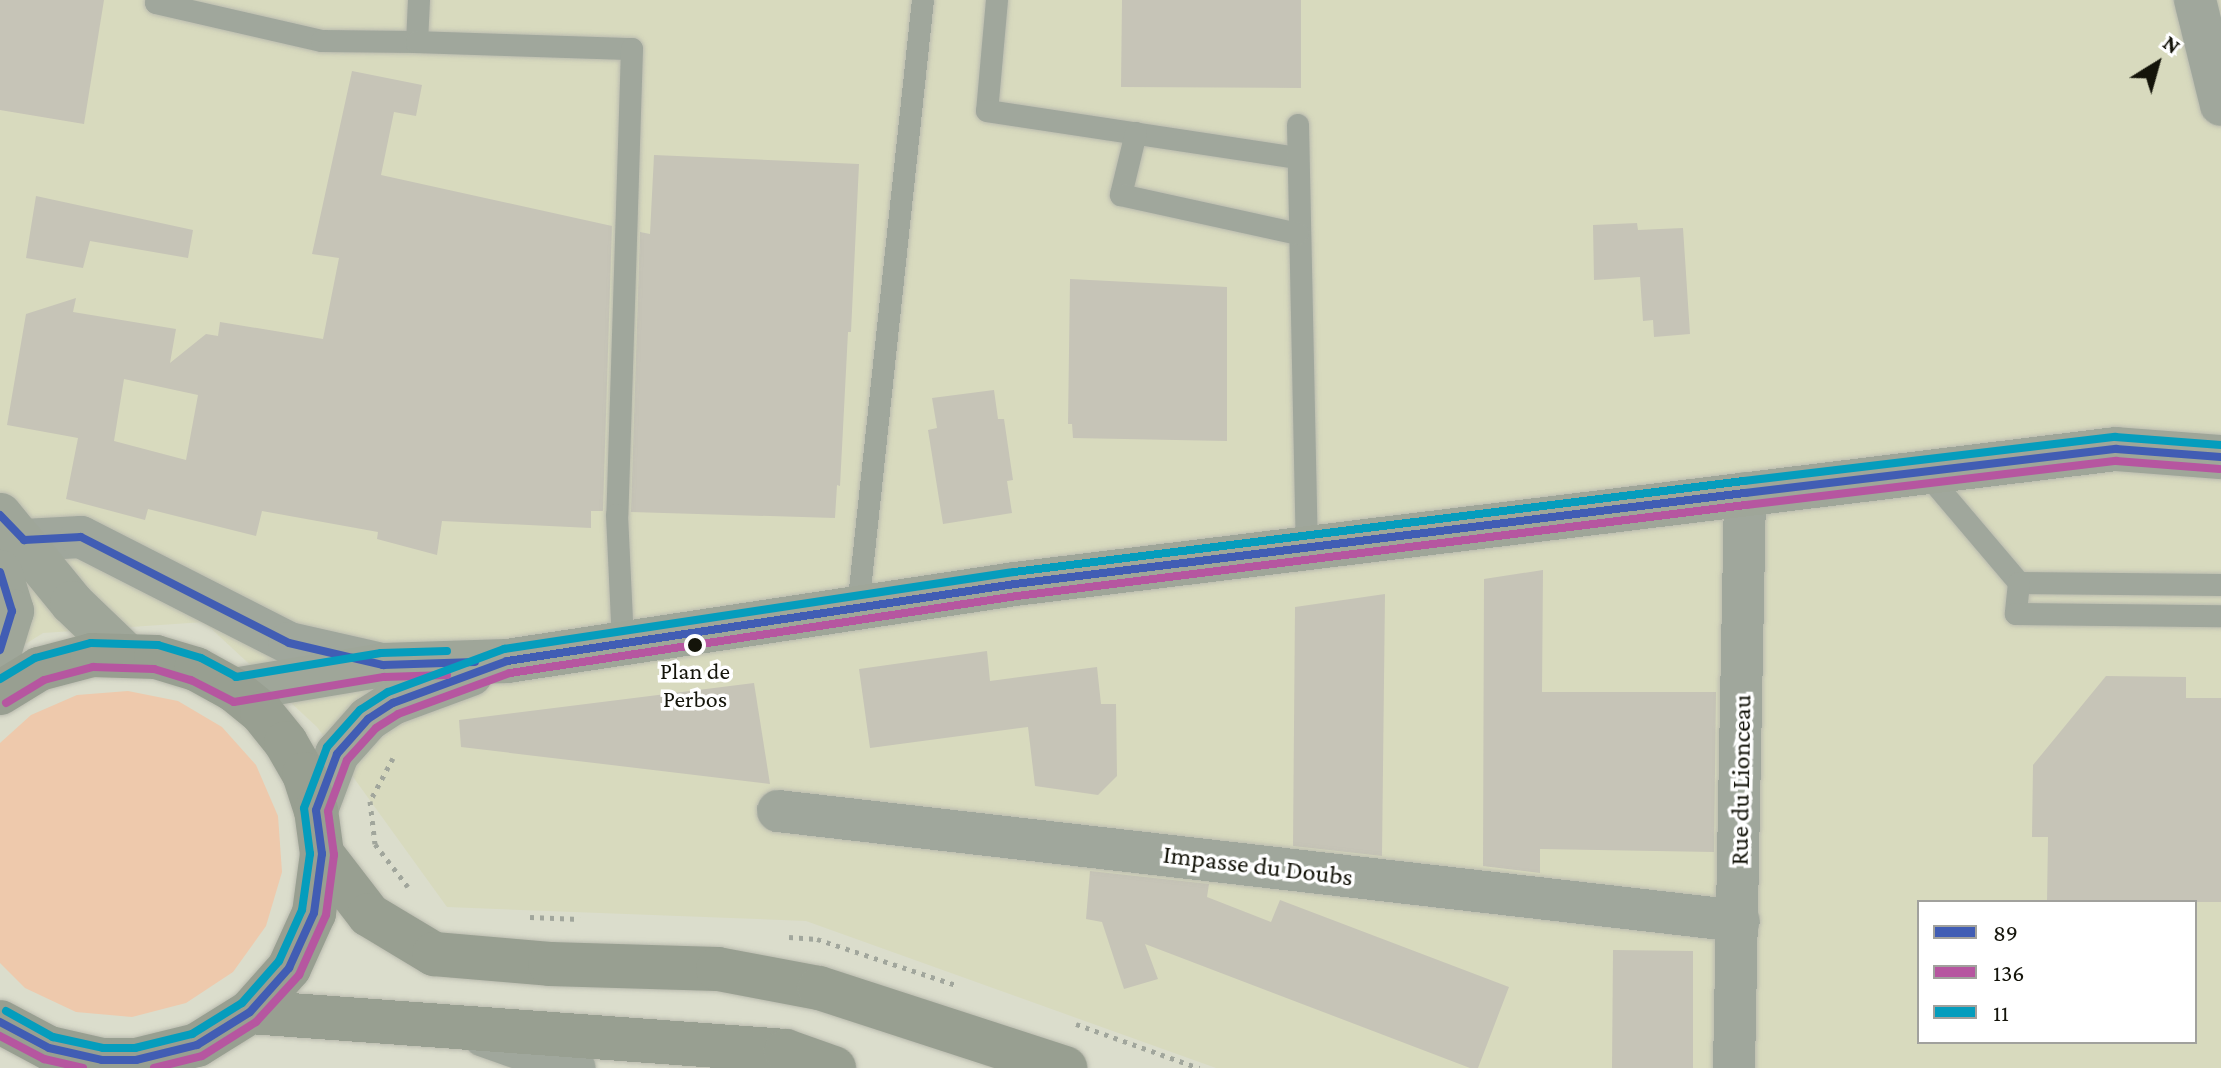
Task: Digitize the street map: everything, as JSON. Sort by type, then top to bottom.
[{"type":"main road","points":[[0,693],[39,669],[92,655],[124,653],[156,657],[196,669],[234,690],[262,713],[286,743],[304,774],[316,810],[322,854],[314,913],[289,968],[250,1012],[197,1045],[136,1060],[96,1064],[49,1048],[0,1022]]},
{"type":"main road","points":[[322,854],[369,915],[434,954],[550,964],[718,969],[819,988],[1065,1068]]},
{"type":"main road","points":[[250,1012],[786,1051],[834,1068]]},
{"type":"street","points":[[2195,0],[2221,105]]},
{"type":"street","points":[[234,690],[383,665],[507,661],[1028,582],[2116,449],[2221,457]]},
{"type":"street","name":"Rue du Lionceau","points":[[1734,1068],[1745,493]]},
{"type":"street","points":[[8,543],[81,537],[289,643],[383,665]]},
{"type":"street","points":[[0,650],[12,611],[8,543]]},
{"type":"street","points":[[8,543],[124,653]]},
{"type":"street","points":[[316,810],[337,754],[368,719],[393,703],[507,661]]},
{"type":"street","name":"Impasse du Doubs","points":[[778,811],[1739,921]]},
{"type":"street","points":[[457,1026],[575,1068]]},
{"type":"lane","points":[[157,0],[156,3],[322,41],[632,49],[617,515],[623,644]]},
{"type":"lane","points":[[417,42],[419,0]]},
{"type":"lane","points":[[858,608],[923,0]]},
{"type":"lane","points":[[997,0],[987,111],[1296,158]]},
{"type":"lane","points":[[1298,125],[1296,158],[1307,548]]},
{"type":"lane","points":[[1136,133],[1121,195],[1298,234]]},
{"type":"lane","points":[[1925,472],[2019,583],[2016,614],[2221,616]]},
{"type":"lane","points":[[2019,583],[2221,585]]},
{"type":"shaded area","points":[[0,0],[2221,0],[2221,1068],[1216,1068],[806,921],[447,907],[317,727],[204,622],[43,633],[0,660]]},
{"type":"shaded area","points":[[128,691],[178,701],[222,727],[256,765],[278,816],[282,872],[266,926],[233,972],[186,1003],[132,1017],[76,1012],[25,988],[0,963],[0,743],[31,715],[77,695]]},
{"type":"building","points":[[0,0],[104,0],[84,124],[0,110]]},
{"type":"building","points":[[1122,0],[1301,0],[1301,88],[1121,87]]},
{"type":"building","points":[[352,71],[422,85],[416,116],[394,112],[381,175],[612,226],[603,511],[591,511],[591,528],[442,521],[437,555],[377,539],[378,532],[262,511],[256,536],[148,509],[145,520],[66,499],[78,438],[7,425],[26,314],[76,298],[73,312],[176,329],[170,363],[206,334],[218,336],[220,322],[323,339],[339,258],[312,254]],"holes":[[[124,379],[198,395],[186,460],[114,441]]]},
{"type":"building","points":[[654,155],[859,164],[851,332],[848,332],[840,486],[837,485],[835,518],[631,512],[640,232],[650,234]]},
{"type":"building","points":[[36,196],[193,230],[188,258],[90,241],[83,268],[26,258]]},
{"type":"building","points":[[1637,223],[1638,230],[1683,228],[1690,334],[1654,337],[1653,320],[1643,321],[1640,277],[1594,280],[1593,225]]},
{"type":"building","points":[[1070,279],[1227,287],[1227,441],[1073,438],[1072,424],[1068,424]]},
{"type":"building","points":[[994,390],[998,419],[1004,419],[1013,480],[1007,481],[1012,513],[943,524],[928,430],[937,428],[932,398]]},
{"type":"building","points":[[1543,570],[1542,692],[1716,692],[1714,852],[1540,849],[1540,873],[1483,866],[1484,579]]},
{"type":"building","points":[[1385,594],[1382,856],[1293,846],[1295,607]]},
{"type":"building","points":[[987,651],[990,681],[1097,667],[1101,704],[1116,704],[1117,776],[1098,795],[1035,786],[1028,727],[870,748],[859,669]]},
{"type":"building","points":[[2106,676],[2186,677],[2186,698],[2221,698],[2221,902],[2047,900],[2048,837],[2032,837],[2033,765]]},
{"type":"building","points":[[754,683],[770,784],[461,747],[459,720]]},
{"type":"building","points":[[1090,871],[1209,884],[1207,897],[1271,922],[1280,900],[1509,987],[1478,1068],[1470,1068],[1145,944],[1158,979],[1124,989],[1102,922],[1086,919]]},
{"type":"building","points":[[1613,950],[1693,951],[1693,1068],[1612,1068]]},
{"type":"transit line","name":"11","points":[[6,1011],[53,1037],[103,1048],[135,1048],[192,1034],[242,1003],[279,961],[302,910],[310,854],[304,808],[327,747],[360,710],[388,692],[504,649],[1014,572],[1744,481],[2115,437],[2221,445]]},
{"type":"transit line","name":"89","points":[[0,1022],[49,1048],[102,1060],[136,1060],[197,1045],[250,1012],[289,968],[314,913],[322,854],[316,810],[337,754],[368,719],[393,703],[507,661],[1015,584],[1745,493],[2116,449],[2221,457]]},
{"type":"transit line","name":"136","points":[[154,1068],[202,1056],[256,1022],[299,975],[326,915],[334,855],[328,811],[347,760],[376,728],[398,714],[510,673],[1017,596],[1746,505],[2116,461],[2220,469]]},
{"type":"transit line","name":"89","points":[[0,515],[24,540],[81,537],[289,643],[383,665],[475,662]]},
{"type":"transit line","name":"89","points":[[0,572],[12,611],[0,650]]},
{"type":"transit line","name":"11","points":[[0,679],[35,658],[91,643],[158,645],[201,658],[236,677],[381,653],[447,651]]},
{"type":"transit line","name":"136","points":[[6,703],[44,680],[93,667],[154,669],[191,680],[234,702],[384,677],[447,675]]},
{"type":"transit line","name":"136","points":[[0,1036],[44,1059],[83,1068]]},
{"type":"place","name":"Plan de Perbos","points":[[695,645]]}]
